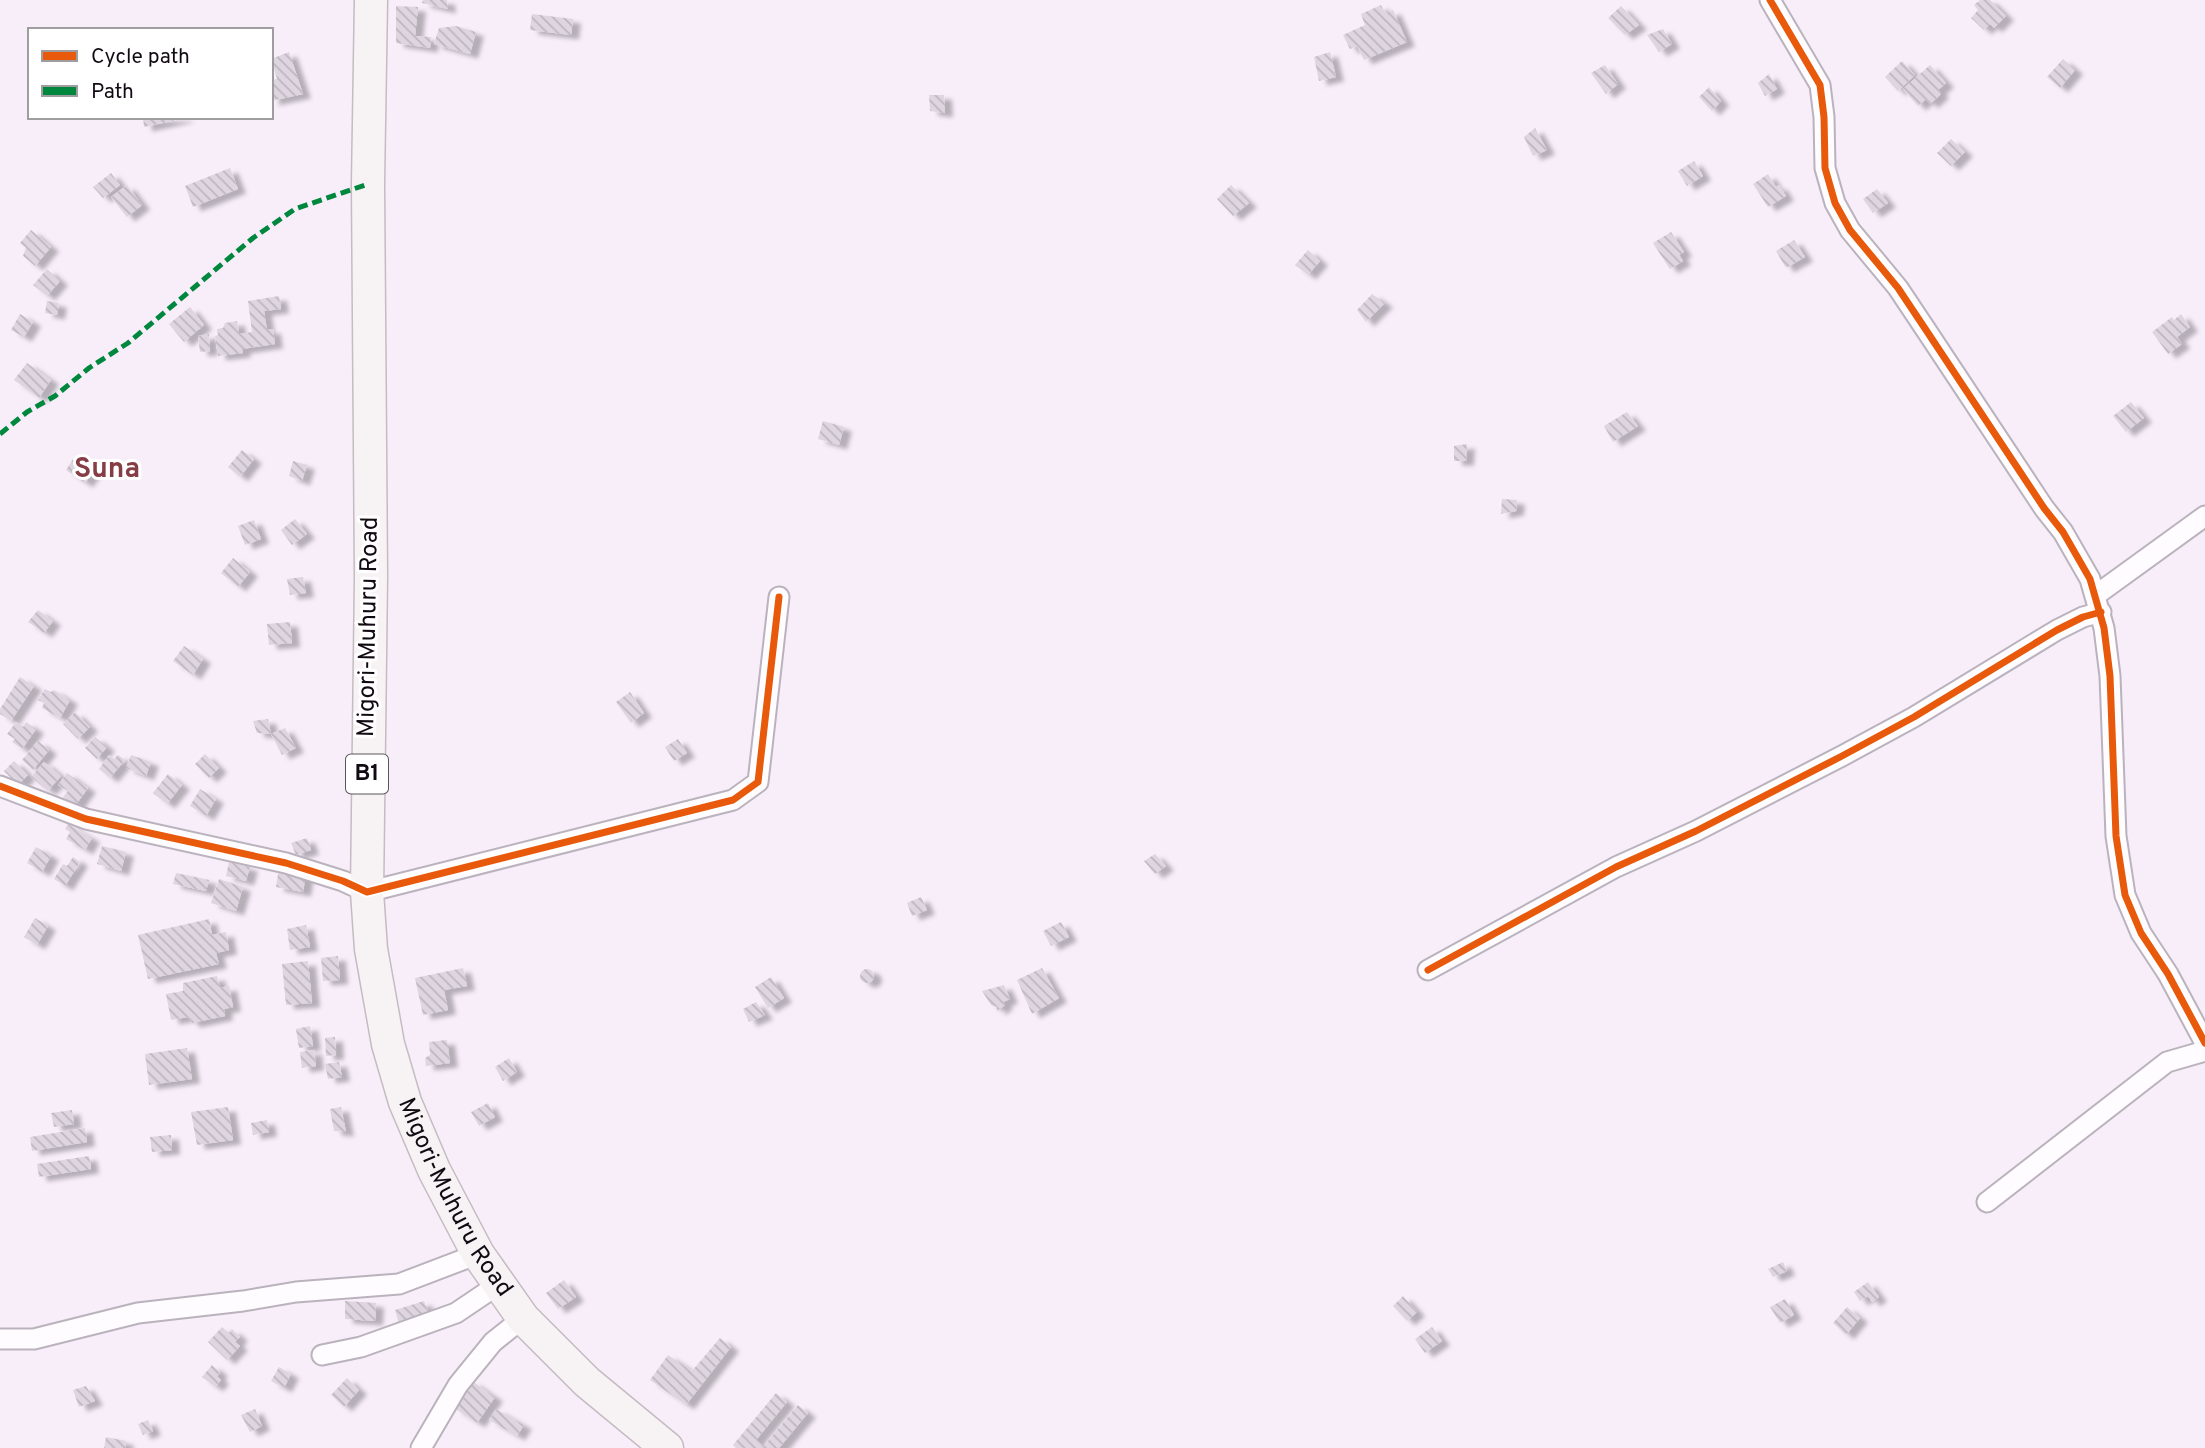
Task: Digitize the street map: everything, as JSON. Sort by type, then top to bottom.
[{"type":"highway","name":"Migori-Muhuru Road","points":[[371,0],[368,184],[371,577],[367,892],[371,949],[388,1044],[405,1102],[434,1170],[478,1254],[523,1318],[587,1382],[667,1448]]},
{"type":"street","points":[[1770,0],[1820,85],[1825,168],[1835,203],[1850,230],[1898,288],[2044,508],[2063,532],[2077,554],[2099,604],[2108,653],[2116,836],[2125,895],[2141,933],[2168,974],[2205,1044]]},
{"type":"street","points":[[1428,970],[1616,867],[1743,807],[1914,717],[2083,617],[2205,516]]},
{"type":"street","points":[[0,786],[86,819],[286,863],[343,881],[367,892],[733,800],[758,782],[779,597]]},
{"type":"street","points":[[1987,1202],[2167,1062],[2205,1051]]},
{"type":"street","points":[[0,1339],[34,1339],[138,1313],[296,1292],[399,1284],[478,1254]]},
{"type":"street","points":[[322,1355],[361,1347],[456,1313],[499,1284]]},
{"type":"street","points":[[421,1448],[458,1385],[493,1342],[523,1318]]},
{"type":"building","points":[[423,0],[447,0],[448,9],[422,3]]},
{"type":"building","points":[[1980,0],[1990,0],[2006,16],[1994,28],[1990,24],[1984,30],[1971,18],[1978,10],[1974,5]]},
{"type":"building","points":[[1381,5],[1385,13],[1393,10],[1407,42],[1364,60],[1357,46],[1350,49],[1343,35],[1365,25],[1361,14]]},
{"type":"building","points":[[396,6],[418,7],[415,36],[431,37],[430,48],[396,43]]},
{"type":"building","points":[[1621,6],[1639,25],[1625,35],[1608,18]]},
{"type":"building","points":[[532,14],[573,19],[571,35],[530,30]]},
{"type":"building","points":[[456,26],[476,32],[470,54],[434,44],[439,28]]},
{"type":"building","points":[[1663,29],[1672,44],[1659,52],[1647,35]]},
{"type":"building","points":[[289,52],[303,94],[273,101],[273,80],[277,79],[273,58]]},
{"type":"building","points":[[1330,52],[1336,77],[1319,81],[1314,57]]},
{"type":"building","points":[[2063,59],[2075,70],[2060,88],[2047,77]]},
{"type":"building","points":[[1902,61],[1915,75],[1898,91],[1885,77]]},
{"type":"building","points":[[1605,65],[1618,84],[1606,94],[1591,73]]},
{"type":"building","points":[[1930,65],[1946,83],[1938,90],[1941,94],[1930,104],[1926,99],[1918,106],[1903,89]]},
{"type":"building","points":[[1769,74],[1777,89],[1765,96],[1758,83]]},
{"type":"building","points":[[1709,87],[1721,101],[1712,111],[1699,97]]},
{"type":"building","points":[[929,95],[944,95],[945,113],[930,111]]},
{"type":"building","points":[[143,119],[180,119],[144,127]]},
{"type":"building","points":[[1535,128],[1547,150],[1533,156],[1524,137]]},
{"type":"building","points":[[1951,139],[1965,152],[1951,166],[1937,153]]},
{"type":"building","points":[[1694,161],[1703,176],[1687,186],[1678,171]]},
{"type":"building","points":[[230,168],[238,189],[193,207],[185,186]]},
{"type":"building","points":[[111,173],[120,185],[103,198],[93,187]]},
{"type":"building","points":[[1768,174],[1786,196],[1768,207],[1753,184]]},
{"type":"building","points":[[127,185],[142,205],[127,217],[111,197]]},
{"type":"building","points":[[1231,185],[1249,203],[1233,216],[1217,199]]},
{"type":"building","points":[[1877,189],[1888,203],[1873,213],[1863,199]]},
{"type":"building","points":[[31,230],[51,247],[35,266],[23,256],[26,248],[20,243]]},
{"type":"building","points":[[1671,232],[1684,252],[1679,255],[1683,261],[1670,269],[1653,243]]},
{"type":"building","points":[[1794,240],[1805,257],[1786,268],[1776,251]]},
{"type":"building","points":[[1308,250],[1320,261],[1308,275],[1295,265]]},
{"type":"building","points":[[47,269],[60,281],[47,296],[33,285]]},
{"type":"building","points":[[1372,294],[1385,303],[1366,322],[1357,310]]},
{"type":"building","points":[[279,296],[281,309],[264,311],[267,330],[273,329],[275,344],[242,349],[243,353],[218,356],[215,336],[218,335],[217,329],[223,328],[225,323],[237,321],[239,334],[252,332],[248,301]]},
{"type":"building","points":[[47,301],[59,303],[57,315],[45,313]]},
{"type":"building","points":[[190,307],[204,325],[184,342],[169,324]]},
{"type":"building","points":[[20,314],[33,322],[24,337],[11,330]]},
{"type":"building","points":[[2181,314],[2190,327],[2177,337],[2182,344],[2168,354],[2152,332],[2172,317],[2174,320]]},
{"type":"building","points":[[209,334],[210,351],[200,352],[198,336]]},
{"type":"building","points":[[27,363],[51,380],[39,398],[14,380]]},
{"type":"building","points":[[2131,402],[2144,418],[2126,432],[2113,416]]},
{"type":"building","points":[[1627,412],[1638,426],[1613,442],[1604,426]]},
{"type":"building","points":[[823,421],[844,427],[839,445],[818,439]]},
{"type":"building","points":[[1467,444],[1466,461],[1454,461],[1454,446]]},
{"type":"building","points":[[242,450],[254,459],[240,477],[228,467]]},
{"type":"building","points":[[73,459],[93,472],[85,483],[66,470]]},
{"type":"building","points":[[293,461],[307,465],[302,481],[289,476]]},
{"type":"building","points":[[1502,499],[1517,500],[1516,511],[1501,514]]},
{"type":"building","points":[[295,519],[307,534],[292,545],[281,530]]},
{"type":"building","points":[[254,520],[261,539],[245,545],[238,526]]},
{"type":"building","points":[[233,558],[250,572],[238,587],[221,573]]},
{"type":"building","points":[[303,577],[306,593],[290,595],[287,579]]},
{"type":"building","points":[[38,610],[53,621],[44,633],[28,622]]},
{"type":"building","points":[[290,622],[292,643],[269,645],[267,624]]},
{"type":"building","points":[[184,646],[203,659],[193,675],[173,661]]},
{"type":"building","points":[[20,677],[34,686],[11,721],[0,714],[0,709]]},
{"type":"building","points":[[45,689],[51,692],[54,690],[70,700],[60,718],[42,708],[44,703],[38,700]]},
{"type":"building","points":[[630,692],[644,713],[631,723],[616,702]]},
{"type":"building","points":[[75,712],[90,727],[78,739],[63,724]]},
{"type":"building","points":[[268,719],[271,734],[257,733],[253,721]]},
{"type":"building","points":[[16,722],[23,727],[26,722],[36,729],[22,749],[12,742],[15,739],[7,734]]},
{"type":"building","points":[[285,728],[296,748],[282,755],[271,734]]},
{"type":"building","points":[[95,737],[107,747],[97,759],[85,748]]},
{"type":"building","points":[[678,739],[687,753],[674,761],[665,747]]},
{"type":"building","points":[[38,741],[49,750],[33,770],[22,760]]},
{"type":"building","points":[[205,754],[219,768],[209,778],[195,764]]},
{"type":"building","points":[[109,755],[114,759],[118,755],[125,760],[110,778],[99,769]]},
{"type":"building","points":[[131,755],[151,762],[146,776],[126,768]]},
{"type":"building","points":[[14,761],[28,775],[18,785],[4,771]]},
{"type":"building","points":[[44,762],[61,776],[48,791],[31,777]]},
{"type":"building","points":[[67,773],[88,788],[75,806],[63,797],[68,791],[58,785]]},
{"type":"building","points":[[168,774],[182,785],[167,804],[153,793]]},
{"type":"building","points":[[200,789],[216,799],[206,816],[190,806]]},
{"type":"building","points":[[68,824],[92,838],[85,850],[66,839],[70,832],[65,829]]},
{"type":"building","points":[[307,838],[311,850],[296,855],[291,843]]},
{"type":"building","points":[[102,846],[126,852],[121,871],[97,864]]},
{"type":"building","points":[[36,847],[51,856],[42,872],[27,863]]},
{"type":"building","points":[[1155,854],[1166,866],[1155,874],[1144,861]]},
{"type":"building","points":[[73,857],[80,862],[65,886],[54,879],[63,864],[67,866]]},
{"type":"building","points":[[229,862],[250,867],[246,881],[226,876]]},
{"type":"building","points":[[279,868],[306,874],[303,892],[276,887]]},
{"type":"building","points":[[176,873],[209,880],[206,891],[173,884]]},
{"type":"building","points":[[219,879],[243,887],[236,911],[211,903]]},
{"type":"building","points":[[921,897],[927,910],[912,916],[907,903]]},
{"type":"building","points":[[35,918],[48,926],[37,945],[24,937]]},
{"type":"building","points":[[209,919],[212,935],[226,932],[229,950],[216,953],[219,964],[148,979],[138,935]]},
{"type":"building","points":[[1061,922],[1069,937],[1051,946],[1043,931]]},
{"type":"building","points":[[306,925],[310,947],[290,950],[287,929]]},
{"type":"building","points":[[338,956],[340,980],[323,981],[321,958]]},
{"type":"building","points":[[308,961],[312,1003],[286,1005],[282,964]]},
{"type":"building","points":[[463,968],[467,986],[444,990],[448,1010],[423,1015],[415,978]]},
{"type":"building","points":[[1042,968],[1059,998],[1032,1014],[1017,980]]},
{"type":"building","points":[[867,969],[872,971],[872,981],[867,983],[862,981],[860,976],[862,971]]},
{"type":"building","points":[[217,976],[220,988],[229,986],[233,1007],[224,1009],[225,1016],[192,1023],[188,1017],[171,1020],[166,994],[183,991],[183,983]]},
{"type":"building","points":[[771,977],[784,998],[768,1008],[755,987]]},
{"type":"building","points":[[1004,985],[1010,999],[1003,1002],[1005,1005],[997,1011],[997,1007],[991,1005],[982,991]]},
{"type":"building","points":[[756,1002],[765,1015],[749,1022],[743,1009]]},
{"type":"building","points":[[310,1026],[313,1046],[299,1048],[296,1029]]},
{"type":"building","points":[[335,1037],[336,1055],[326,1056],[325,1038]]},
{"type":"building","points":[[447,1040],[450,1063],[426,1066],[425,1058],[430,1055],[429,1042]]},
{"type":"building","points":[[187,1048],[192,1079],[149,1085],[145,1054]]},
{"type":"building","points":[[314,1050],[316,1066],[302,1068],[300,1052]]},
{"type":"building","points":[[509,1058],[517,1072],[503,1081],[495,1067]]},
{"type":"building","points":[[339,1062],[342,1077],[328,1079],[325,1064]]},
{"type":"building","points":[[488,1103],[495,1117],[479,1126],[471,1112]]},
{"type":"building","points":[[228,1107],[233,1140],[197,1145],[191,1112]]},
{"type":"building","points":[[341,1107],[346,1132],[334,1131],[330,1109]]},
{"type":"building","points":[[72,1110],[74,1124],[54,1127],[51,1113]]},
{"type":"building","points":[[267,1120],[269,1132],[253,1135],[251,1123]]},
{"type":"building","points":[[85,1128],[87,1142],[32,1151],[30,1137]]},
{"type":"building","points":[[171,1135],[172,1150],[152,1152],[150,1137]]},
{"type":"building","points":[[89,1156],[91,1169],[39,1177],[37,1164]]},
{"type":"building","points":[[1783,1262],[1787,1271],[1773,1277],[1768,1269]]},
{"type":"building","points":[[564,1280],[576,1297],[558,1309],[546,1293]]},
{"type":"building","points":[[1868,1282],[1879,1297],[1872,1302],[1868,1296],[1860,1301],[1854,1292]]},
{"type":"building","points":[[1403,1296],[1417,1312],[1407,1321],[1393,1306]]},
{"type":"building","points":[[1785,1299],[1794,1315],[1780,1323],[1770,1307]]},
{"type":"building","points":[[345,1301],[376,1303],[375,1321],[345,1319]]},
{"type":"building","points":[[424,1301],[429,1314],[399,1324],[395,1310]]},
{"type":"building","points":[[1847,1307],[1860,1318],[1846,1335],[1833,1323]]},
{"type":"building","points":[[222,1327],[229,1333],[232,1329],[240,1337],[235,1342],[240,1346],[227,1360],[208,1342]]},
{"type":"building","points":[[1432,1327],[1442,1341],[1425,1353],[1415,1339]]},
{"type":"building","points":[[720,1338],[731,1347],[686,1405],[650,1380],[668,1355],[692,1371]]},
{"type":"building","points":[[212,1365],[220,1372],[217,1376],[221,1380],[215,1387],[202,1377]]},
{"type":"building","points":[[279,1367],[291,1374],[284,1388],[271,1381]]},
{"type":"building","points":[[347,1378],[359,1390],[344,1407],[331,1395]]},
{"type":"building","points":[[472,1381],[495,1397],[477,1423],[454,1408]]},
{"type":"building","points":[[86,1386],[95,1401],[79,1407],[73,1390]]},
{"type":"building","points":[[776,1393],[787,1402],[756,1440],[764,1446],[798,1405],[808,1413],[779,1448],[736,1448],[733,1445]]},
{"type":"building","points":[[255,1409],[262,1426],[250,1432],[241,1415]]},
{"type":"building","points":[[496,1409],[524,1425],[517,1436],[489,1420]]},
{"type":"building","points":[[148,1420],[153,1431],[143,1435],[138,1424]]},
{"type":"building","points":[[106,1437],[126,1441],[125,1448],[104,1448]]},
{"type":"marked path","points":[[0,434],[27,412],[55,396],[89,368],[128,343],[253,238],[295,209],[368,184]]},
{"type":"cycle path","points":[[1770,0],[1820,85],[1825,168],[1835,203],[1850,230],[1898,288],[2044,508],[2063,532],[2090,579],[2104,628],[2110,676],[2116,836],[2125,895],[2141,933],[2168,974],[2205,1043]]},
{"type":"cycle path","points":[[0,786],[86,819],[286,863],[343,881],[367,892],[733,800],[758,782],[779,597]]},
{"type":"cycle path","points":[[1428,970],[1616,867],[1696,831],[1842,756],[1914,717],[2057,630],[2083,617],[2101,612]]},
{"type":"district","name":"Suna","points":[[107,470]]}]
